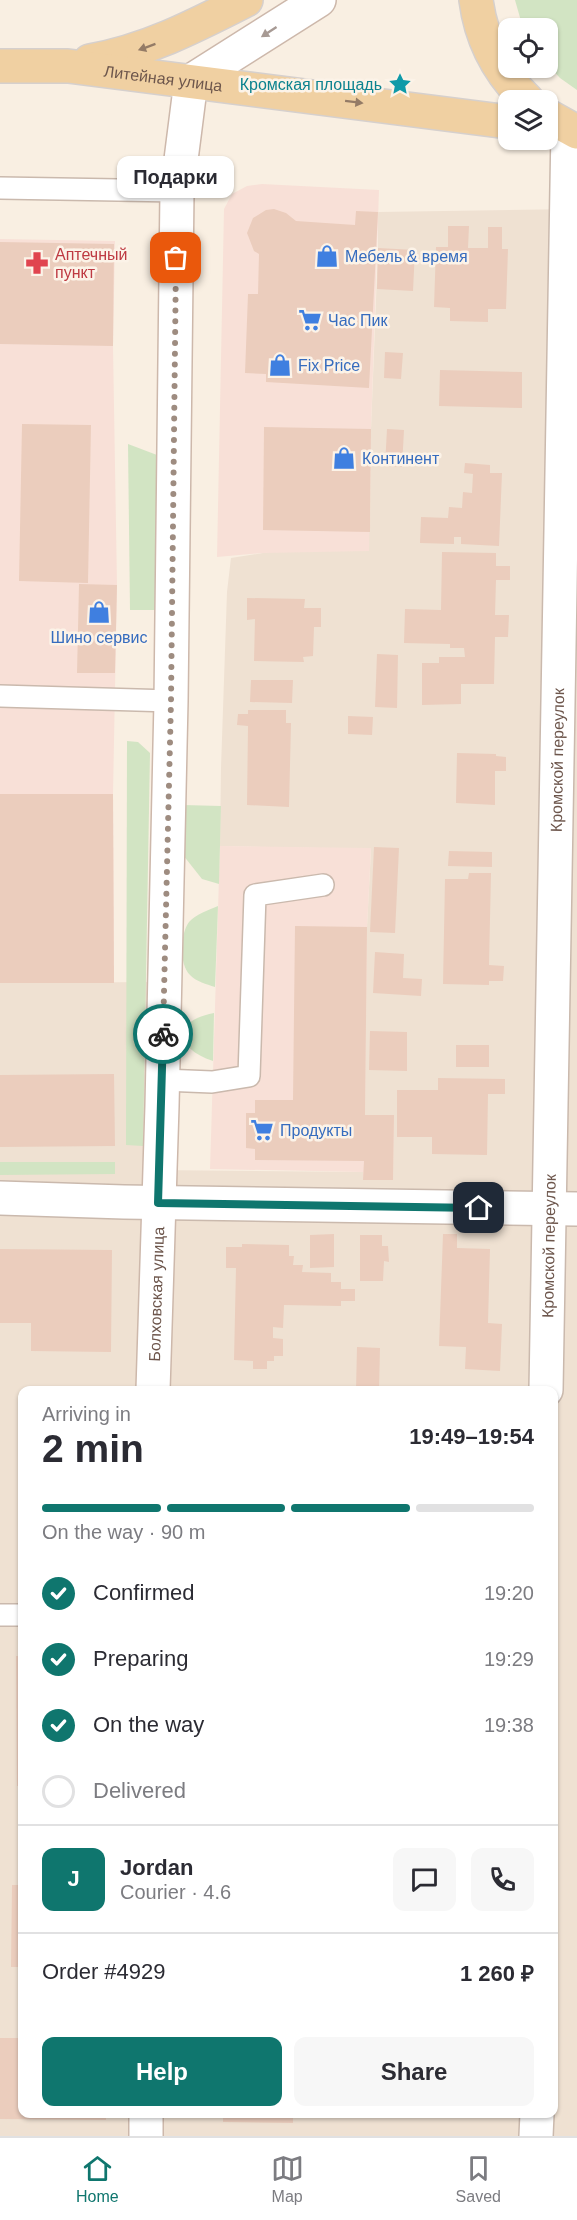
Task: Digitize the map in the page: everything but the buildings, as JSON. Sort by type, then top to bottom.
[{"type":"main road","name":"Литейная улица","points":[[68,66],[114,57],[144,48],[199,12],[246,0]]},
{"type":"main road","points":[[476,0],[478,18],[491,53],[517,90]]},
{"type":"main road","name":"Литейная улица","points":[[0,66],[68,66],[498,121]]},
{"type":"street","points":[[191,81],[319,0]]},
{"type":"street","name":"Болховская улица","points":[[153,1386],[163,1080],[171,701],[177,191],[191,81]]},
{"type":"street","name":"Кромской переулок","points":[[546,1386],[563,1209],[560,126]]},
{"type":"street","points":[[0,1198],[158,1203],[563,1209]]},
{"type":"street","points":[[146,2118],[146,2136]]},
{"type":"street","points":[[536,2136],[537,2118]]},
{"type":"lane","points":[[0,188],[177,191]]},
{"type":"lane","points":[[0,696],[171,701]]},
{"type":"lane","points":[[163,1080],[212,1082],[249,1076],[255,895],[323,885]]},
{"type":"lane","points":[[0,1615],[18,1615]]},
{"type":"shaded area","points":[[262,184],[379,190],[369,551],[263,553],[217,557],[224,209],[232,194],[247,186]]},
{"type":"shaded area","points":[[577,209],[577,2136],[0,2136],[0,983],[155,982],[153,1170],[363,1172],[367,927],[371,849],[220,846],[221,768],[227,592],[231,558],[370,532],[371,429],[378,212]]},
{"type":"shaded area","points":[[0,239],[115,241],[113,346],[117,585],[113,794],[114,983],[0,983]]},
{"type":"shaded area","points":[[220,846],[371,848],[367,927],[365,1115],[394,1115],[393,1180],[363,1180],[363,1172],[210,1169]]},
{"type":"green space","points":[[515,0],[577,0],[577,90],[558,76],[558,18],[520,18]]},
{"type":"green space","points":[[128,444],[157,455],[155,610],[130,610]]},
{"type":"green space","points":[[127,741],[138,742],[150,753],[143,1146],[126,1145]]},
{"type":"green space","points":[[183,805],[221,806],[219,884],[202,879],[183,855]]},
{"type":"green space","points":[[218,906],[215,987],[199,981],[186,970],[182,957],[182,941],[186,927],[192,919]]},
{"type":"green space","points":[[214,1013],[213,1061],[200,1056],[191,1049],[183,1035],[185,1028],[191,1022]]},
{"type":"green space","points":[[0,1162],[115,1162],[115,1174],[0,1175]]},
{"type":"way so far","points":[[163,1034],[171,701],[176,258]]},
{"type":"place","name":"Кромская площадь","points":[[400,84]]},
{"type":"place","name":"Мебель & время","points":[[327,256]]},
{"type":"place","name":"Подарки","points":[[176,258]]},
{"type":"place","name":"Аптечный пункт","points":[[37,263]]},
{"type":"place","name":"Час Пик","points":[[310,320]]},
{"type":"place","name":"Fix Price","points":[[280,365]]},
{"type":"place","name":"Континент","points":[[344,458]]},
{"type":"place","name":"Шино сервис","points":[[99,612]]},
{"type":"place","name":"Продукты","points":[[262,1130]]},
{"type":"route","points":[[163,1034],[158,1203],[479,1208]]}]
